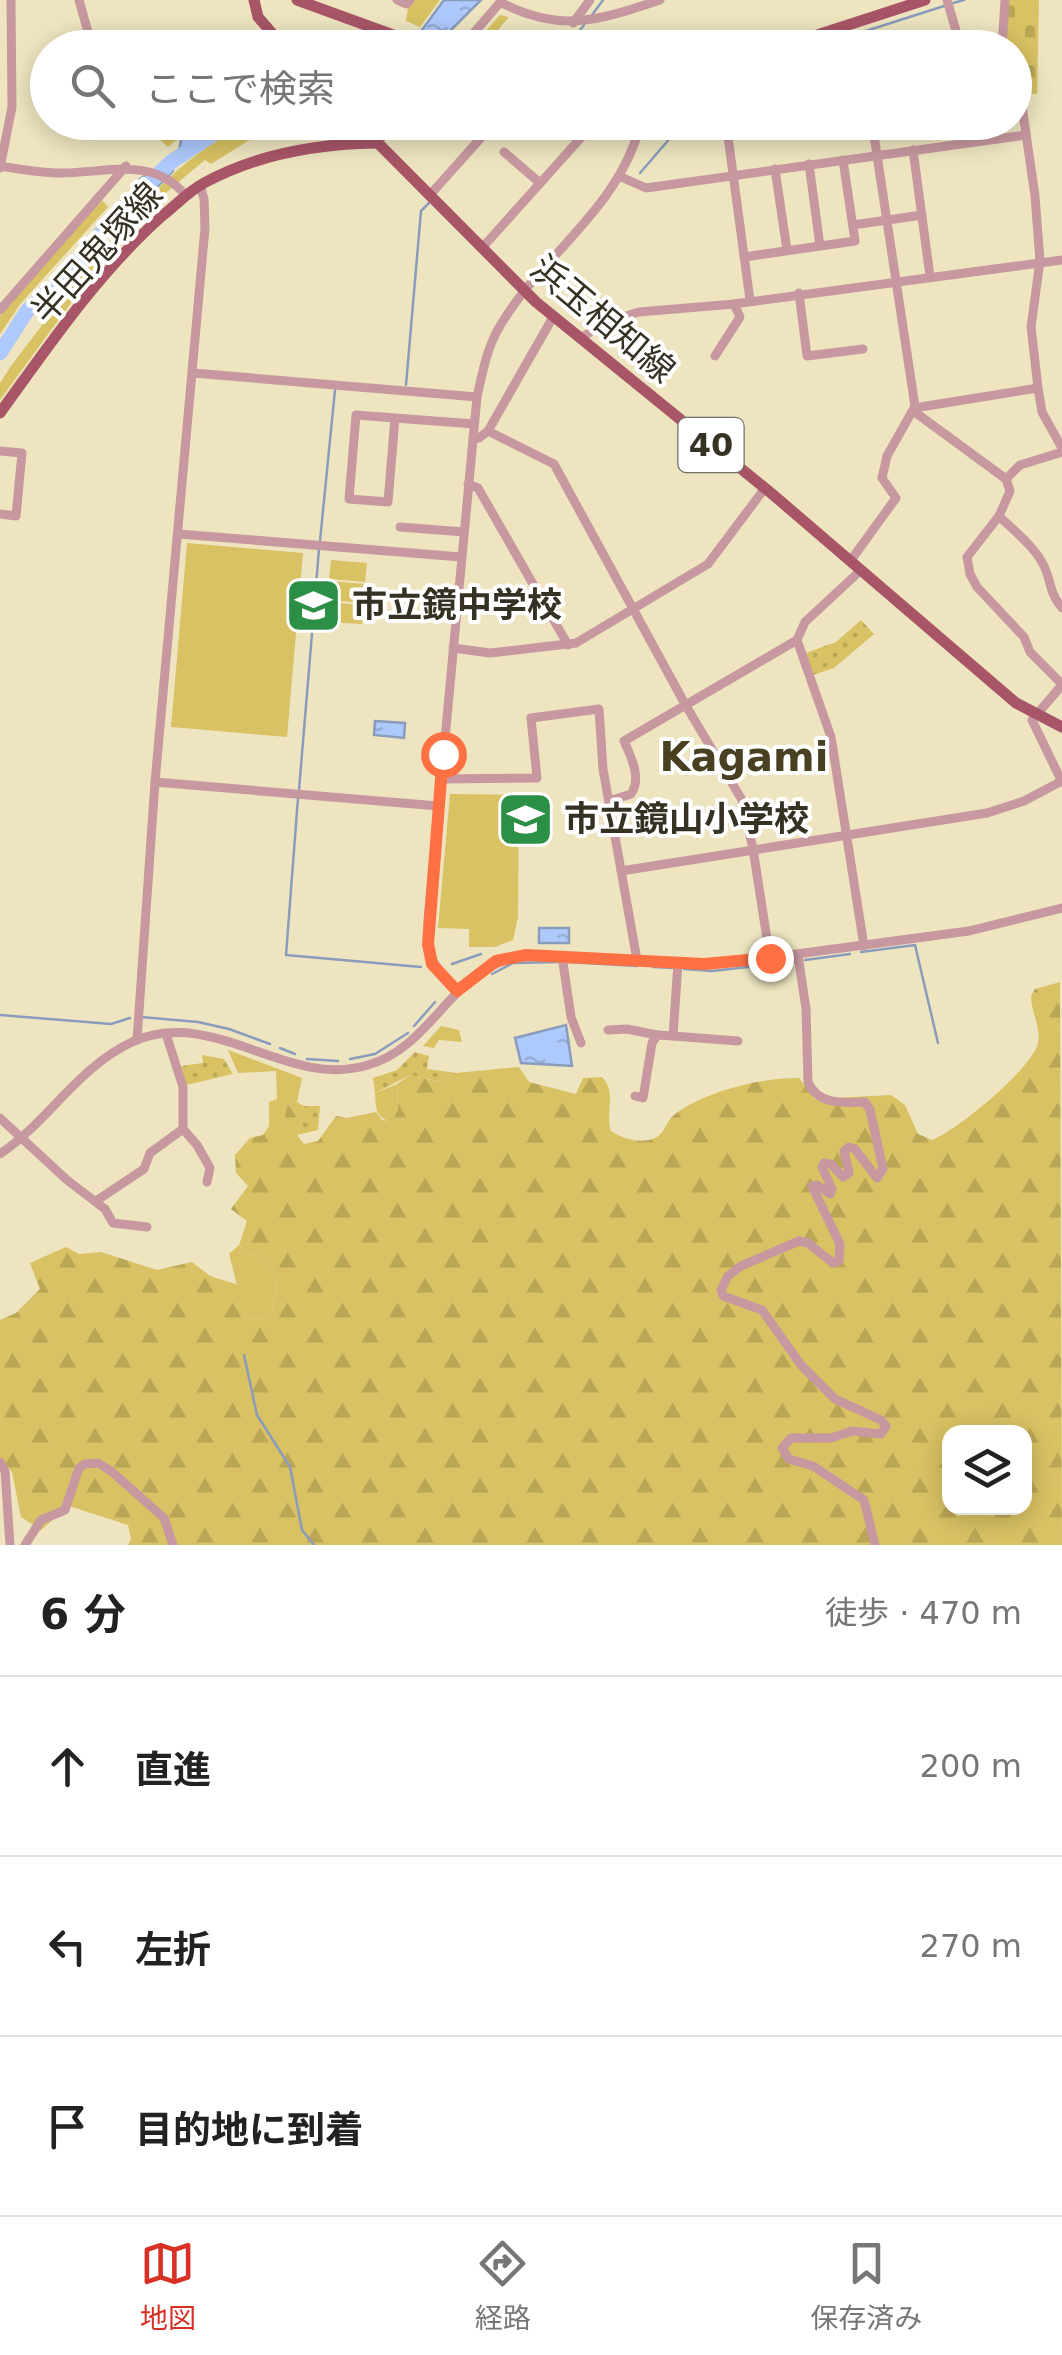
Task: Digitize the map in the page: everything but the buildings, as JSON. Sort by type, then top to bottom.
[{"type":"main road","points":[[254,0],[258,17],[269,30]]},
{"type":"main road","points":[[297,0],[378,30]]},
{"type":"main road","points":[[846,30],[924,0]]},
{"type":"main road","name":"浜玉相知線","points":[[373,140],[553,317],[765,488],[1016,703],[1062,727]]},
{"type":"main road","name":"半田鬼塚線","points":[[0,412],[88,293],[182,190],[248,163],[325,146],[376,143]]},
{"type":"street","points":[[11,0],[12,107],[0,166],[57,174],[126,166],[182,190]]},
{"type":"street","points":[[79,0],[87,30]]},
{"type":"street","points":[[398,0],[406,4],[410,0]]},
{"type":"street","points":[[582,22],[590,0]]},
{"type":"street","points":[[476,30],[501,1],[514,9],[582,22],[660,0]]},
{"type":"street","points":[[948,0],[956,30]]},
{"type":"street","points":[[1003,30],[1005,0]]},
{"type":"street","points":[[0,30],[12,32]]},
{"type":"street","points":[[376,143],[379,140]]},
{"type":"street","points":[[430,196],[480,140]]},
{"type":"street","points":[[482,248],[579,140]]},
{"type":"street","points":[[457,991],[432,964],[428,954],[428,920],[477,397],[496,332],[525,292],[596,211],[620,177],[634,140]]},
{"type":"street","points":[[728,140],[750,300]]},
{"type":"street","points":[[621,871],[988,813],[1062,782],[1033,722],[1062,684],[1030,652],[1024,637],[970,574],[968,557],[998,516],[1010,491],[1006,480],[914,408],[875,140]]},
{"type":"street","points":[[620,177],[646,188],[986,140]]},
{"type":"street","points":[[1006,480],[1020,466],[1062,450],[1042,412],[1038,388],[1031,326],[1040,261],[1027,140]]},
{"type":"street","points":[[913,150],[930,276]]},
{"type":"street","points":[[504,152],[540,184]]},
{"type":"street","points":[[744,256],[855,240],[843,160]]},
{"type":"street","points":[[808,164],[820,246]]},
{"type":"street","points":[[0,310],[126,166]]},
{"type":"street","points":[[775,169],[787,250]]},
{"type":"street","points":[[136,1040],[205,228],[200,185]]},
{"type":"street","points":[[853,225],[922,215]]},
{"type":"street","points":[[580,338],[603,323],[639,312],[734,304],[1062,260]]},
{"type":"street","points":[[799,293],[807,356],[863,349]]},
{"type":"street","points":[[715,356],[740,317],[734,304]]},
{"type":"street","points":[[472,438],[480,438],[488,431],[553,317]]},
{"type":"street","points":[[193,373],[477,397]]},
{"type":"street","points":[[914,408],[1038,388]]},
{"type":"street","points":[[850,560],[896,498],[882,478],[887,456],[914,408]]},
{"type":"street","points":[[396,418],[388,502],[348,499],[356,415],[396,418],[474,424]]},
{"type":"street","points":[[488,431],[554,464],[742,800],[770,958]]},
{"type":"street","points":[[0,451],[22,453],[16,516],[0,514]]},
{"type":"street","points":[[468,484],[478,488],[568,645]]},
{"type":"street","points":[[453,648],[490,653],[568,645],[708,564],[765,488]]},
{"type":"street","points":[[998,516],[1038,556],[1046,568],[1051,594],[1062,608]]},
{"type":"street","points":[[400,527],[464,532]]},
{"type":"street","points":[[179,534],[462,558]]},
{"type":"street","points":[[609,801],[631,794],[636,785],[624,740],[797,640],[805,622],[861,570]]},
{"type":"street","points":[[797,640],[831,737],[864,946]]},
{"type":"street","points":[[441,778],[537,778],[531,718],[599,710],[603,769],[637,960]]},
{"type":"street","points":[[156,782],[438,806]]},
{"type":"street","points":[[0,1154],[24,1138],[82,1074],[104,1056],[136,1040],[202,1033],[298,1065],[343,1070],[387,1058],[410,1042],[457,991],[496,961],[526,955],[704,964],[770,958],[968,932],[1062,908]]},
{"type":"street","points":[[798,955],[806,1009],[808,1082],[812,1091],[825,1101],[865,1102],[883,1169],[877,1178],[855,1149],[849,1147],[844,1151],[849,1173],[843,1177],[831,1164],[824,1163],[822,1167],[832,1190],[830,1194],[812,1186],[840,1244],[838,1261],[834,1263],[808,1243],[799,1241],[741,1266],[728,1276],[721,1290],[724,1296],[762,1310],[801,1364],[835,1399],[886,1426],[881,1434],[852,1431],[831,1438],[791,1438],[782,1448],[790,1459],[813,1466],[864,1500],[876,1545]]},
{"type":"street","points":[[562,956],[570,1017],[581,1042]]},
{"type":"street","points":[[673,1036],[678,963]]},
{"type":"street","points":[[608,1030],[738,1041]]},
{"type":"street","points":[[166,1034],[182,1088],[183,1130],[210,1168],[207,1182]]},
{"type":"street","points":[[634,1096],[643,1098],[652,1043],[657,1035]]},
{"type":"street","points":[[0,1118],[67,1180],[106,1209],[112,1223],[148,1227]]},
{"type":"street","points":[[96,1202],[144,1169],[150,1152],[183,1130]]},
{"type":"street","points":[[0,1462],[10,1545]]},
{"type":"street","points":[[25,1545],[42,1520],[65,1510],[79,1468],[98,1463],[164,1518],[173,1545]]},
{"type":"green space","points":[[414,0],[440,0],[420,27],[406,21],[408,7]]},
{"type":"green space","points":[[1008,0],[1039,0],[1037,94],[1032,94],[1032,30],[1006,30]]},
{"type":"green space","points":[[500,15],[509,17],[498,30],[487,30]]},
{"type":"green space","points":[[220,140],[252,140],[211,164],[205,160],[163,195],[158,189]]},
{"type":"green space","points":[[102,200],[108,207],[21,303],[0,334],[0,316],[20,288]]},
{"type":"green space","points":[[131,219],[138,228],[84,285],[0,400],[0,383],[11,366],[81,274]]},
{"type":"green space","points":[[187,543],[303,553],[287,737],[171,727]]},
{"type":"green space","points":[[331,560],[367,563],[365,582],[329,579]]},
{"type":"green space","points":[[329,581],[365,584],[364,603],[327,600]]},
{"type":"green space","points":[[327,602],[363,605],[362,624],[326,622]]},
{"type":"green space","points":[[861,620],[874,634],[834,668],[813,675],[806,653],[836,642]]},
{"type":"green space","points":[[450,794],[519,795],[518,917],[513,940],[495,947],[469,947],[469,929],[438,928]]},
{"type":"green space","points":[[1060,982],[1062,1545],[128,1545],[128,1525],[69,1506],[41,1530],[21,1517],[12,1472],[0,1457],[0,1320],[16,1313],[40,1289],[30,1263],[66,1247],[79,1254],[101,1252],[157,1270],[192,1262],[210,1276],[239,1285],[246,1320],[271,1317],[277,1284],[268,1257],[250,1255],[239,1245],[247,1221],[231,1209],[248,1186],[236,1173],[235,1155],[250,1138],[263,1135],[269,1126],[283,1125],[287,1106],[297,1102],[304,1106],[297,1135],[304,1144],[318,1141],[336,1116],[347,1118],[376,1112],[382,1120],[392,1121],[398,1110],[397,1084],[410,1075],[440,1082],[456,1073],[519,1067],[529,1082],[576,1094],[583,1078],[602,1077],[609,1089],[611,1131],[643,1141],[659,1136],[674,1115],[701,1099],[751,1083],[799,1078],[815,1099],[891,1095],[905,1105],[918,1134],[932,1140],[992,1098],[1033,1054],[1039,1037],[1031,996],[1035,989]]},
{"type":"green space","points":[[441,1026],[459,1030],[462,1042],[439,1040],[434,1048],[423,1046]]},
{"type":"green space","points":[[228,1050],[302,1078],[297,1102],[287,1106],[283,1126],[269,1126],[269,1102],[277,1099],[276,1071],[238,1073]]},
{"type":"green space","points":[[415,1052],[429,1056],[427,1069],[456,1073],[441,1082],[410,1075],[375,1093],[373,1078],[397,1070]]},
{"type":"green space","points":[[202,1055],[224,1059],[233,1074],[186,1085],[181,1066],[203,1063]]},
{"type":"green space","points":[[397,1084],[398,1110],[392,1122],[379,1115],[375,1093]]},
{"type":"green space","points":[[304,1106],[320,1106],[318,1130],[297,1135]]},
{"type":"green space","points":[[239,1245],[250,1255],[268,1257],[277,1284],[271,1317],[246,1320],[229,1254]]},
{"type":"water","points":[[444,0],[481,0],[451,30],[422,30]]},
{"type":"water","points":[[181,140],[204,140],[183,158],[177,156],[173,171],[154,190],[140,179],[163,168],[179,151]]},
{"type":"water","points":[[375,721],[405,723],[404,738],[374,735]]},
{"type":"water","points":[[539,928],[569,928],[569,943],[539,943]]},
{"type":"water","points":[[566,1025],[572,1066],[521,1063],[515,1038]]},
{"type":"waterway","points":[[592,15],[603,0]]},
{"type":"waterway","points":[[953,3],[964,0]]},
{"type":"waterway","points":[[869,30],[944,6]]},
{"type":"waterway","points":[[580,30],[584,25]]},
{"type":"waterway","points":[[0,353],[27,311],[76,265],[110,221],[171,162],[205,140]]},
{"type":"waterway","points":[[640,173],[668,140]]},
{"type":"waterway","points":[[406,385],[421,211],[429,203]]},
{"type":"waterway","points":[[320,541],[335,390]]},
{"type":"waterway","points":[[299,790],[319,549]]},
{"type":"waterway","points":[[298,798],[286,955],[421,967]]},
{"type":"waterway","points":[[861,952],[915,945],[938,1043]]},
{"type":"waterway","points":[[452,964],[481,954]]},
{"type":"waterway","points":[[805,960],[850,954]]},
{"type":"waterway","points":[[492,974],[513,963],[558,962]]},
{"type":"waterway","points":[[568,962],[637,966]]},
{"type":"waterway","points":[[684,969],[712,971],[794,962]]},
{"type":"waterway","points":[[653,967],[672,968]]},
{"type":"waterway","points":[[414,1026],[435,1002]]},
{"type":"waterway","points":[[0,1015],[111,1024],[130,1018]]},
{"type":"waterway","points":[[141,1017],[198,1022],[270,1044]]},
{"type":"waterway","points":[[350,1059],[375,1054],[408,1033]]},
{"type":"waterway","points":[[280,1048],[295,1054]]},
{"type":"waterway","points":[[307,1059],[338,1061]]},
{"type":"waterway","points":[[244,1355],[257,1415],[290,1467],[302,1530],[314,1545]]},
{"type":"place","name":"市立鏡中学校","points":[[313,605]]},
{"type":"place","name":"市立鏡山小学校","points":[[525,819]]},
{"type":"district","name":"Kagami","points":[[744,757]]},
{"type":"route","points":[[443,754],[428,954],[432,964],[457,991],[496,961],[526,955],[704,964],[770,958]]}]
